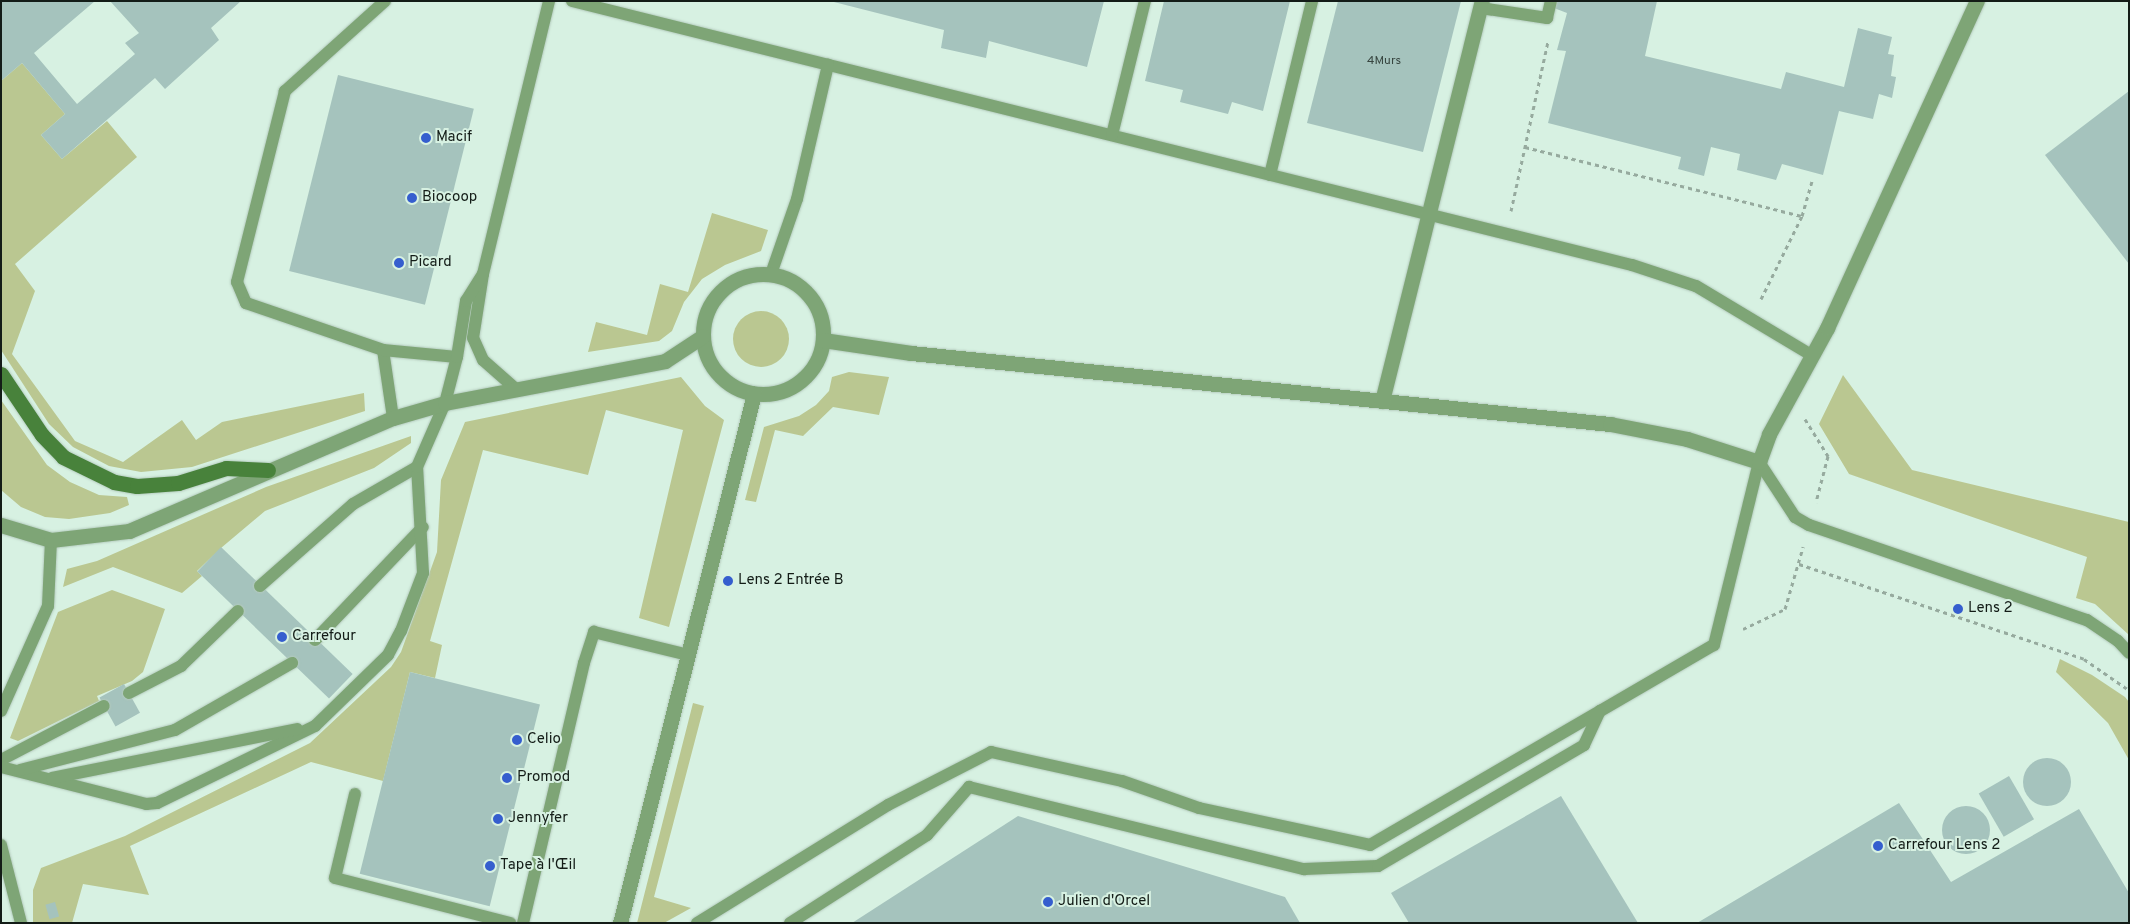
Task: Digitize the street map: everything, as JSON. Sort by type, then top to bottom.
[{"type":"street","points":[[823,340],[911,353],[1610,424],[1687,439],[1759,462],[1769,434],[1813,356],[1977,1]]},
{"type":"street","points":[[1382,401],[1427,214],[1482,4]]},
{"type":"street","points":[[771,274],[788,280],[804,290],[816,304],[822,322],[823,340],[813,367],[792,388],[773,394],[754,394],[734,387],[718,374],[707,356],[702,336],[706,315],[716,297],[726,288],[750,275],[771,274]]},
{"type":"street","points":[[1,525],[51,540],[129,531],[393,418],[444,403],[665,362],[702,336]]},
{"type":"street","points":[[1,374],[42,435],[63,457],[114,482],[138,486],[178,483],[226,468],[268,470]]},
{"type":"street","points":[[620,923],[754,394]]},
{"type":"lane","points":[[385,1],[285,91],[237,282],[246,303],[383,350],[457,358]]},
{"type":"lane","points":[[517,390],[482,360],[473,338],[483,274],[549,1]]},
{"type":"lane","points":[[572,1],[1632,264],[1696,286],[1721,303],[1813,356]]},
{"type":"lane","points":[[1112,135],[1145,1]]},
{"type":"lane","points":[[1270,175],[1312,1]]},
{"type":"lane","points":[[1482,4],[1547,18],[1551,1]]},
{"type":"lane","points":[[771,274],[797,199],[828,65]]},
{"type":"lane","points":[[1,767],[146,804],[157,803],[315,726],[388,655],[401,631],[423,573],[423,527],[417,467],[444,403],[457,358],[466,301],[483,274]]},
{"type":"lane","points":[[383,350],[393,418]]},
{"type":"lane","points":[[1759,462],[1795,516],[1809,525],[2087,620],[2118,641],[2129,653]]},
{"type":"lane","points":[[697,923],[888,805],[991,752],[1122,781],[1199,808],[1370,844],[1714,644],[1759,462]]},
{"type":"lane","points":[[260,586],[353,504],[417,467]]},
{"type":"lane","points":[[315,640],[423,527]]},
{"type":"lane","points":[[1,712],[48,606],[51,540]]},
{"type":"lane","points":[[129,693],[181,666],[238,611]]},
{"type":"lane","points":[[523,923],[584,663],[594,632],[688,656]]},
{"type":"lane","points":[[17,771],[175,730],[292,663]]},
{"type":"lane","points":[[1,760],[104,706]]},
{"type":"lane","points":[[790,923],[927,835],[969,787],[1304,869],[1378,866],[1584,745],[1600,710]]},
{"type":"lane","points":[[49,779],[315,726]]},
{"type":"lane","points":[[355,794],[335,878],[510,923]]},
{"type":"lane","points":[[1,845],[21,923]]},
{"type":"path","points":[[1505,233],[1549,48],[1547,18]]},
{"type":"path","points":[[1525,147],[1802,216]]},
{"type":"path","points":[[1721,303],[1758,304],[1802,216],[1812,181]]},
{"type":"path","points":[[1799,564],[2084,658],[2129,690]]},
{"type":"green space","points":[[22,63],[65,114],[41,135],[62,159],[107,121],[137,157],[15,264],[35,291],[12,354],[75,441],[123,462],[182,420],[196,440],[222,422],[364,393],[365,411],[192,467],[141,472],[109,466],[73,447],[49,424],[1,350],[1,81]]},
{"type":"green space","points":[[712,213],[768,230],[761,251],[725,265],[702,279],[684,302],[672,331],[659,341],[588,352],[596,322],[647,335],[660,284],[688,292]]},
{"type":"green space","points":[[761,311],[776,316],[784,324],[789,339],[784,354],[776,362],[761,367],[746,362],[738,354],[733,339],[738,324],[746,316]]},
{"type":"green space","points":[[849,372],[889,377],[879,415],[833,407],[803,436],[775,430],[756,502],[745,500],[764,427],[799,416],[816,405],[829,391],[832,377]]},
{"type":"green space","points":[[1843,375],[1912,470],[2129,522],[2129,635],[2095,604],[2076,598],[2087,557],[1849,474],[1819,424]]},
{"type":"green space","points":[[681,377],[705,406],[724,420],[669,627],[639,618],[683,430],[606,410],[588,475],[483,450],[430,641],[442,645],[435,678],[410,672],[383,781],[311,762],[130,846],[149,895],[83,884],[72,923],[33,923],[33,890],[41,868],[125,836],[310,743],[391,667],[401,652],[437,552],[441,480],[465,422]]},
{"type":"green space","points":[[1,400],[47,465],[70,482],[99,495],[127,497],[129,505],[110,513],[69,519],[45,517],[21,507],[1,490]]},
{"type":"green space","points":[[411,436],[411,443],[374,468],[265,511],[197,571],[202,576],[182,593],[113,567],[63,587],[67,569],[97,561],[266,487]]},
{"type":"green space","points":[[112,590],[165,609],[143,672],[132,681],[97,696],[99,701],[18,741],[10,738],[58,612]]},
{"type":"green space","points":[[2060,659],[2092,675],[2125,697],[2129,702],[2129,760],[2108,723],[2056,672]]},
{"type":"green space","points":[[693,703],[704,706],[654,897],[691,908],[664,923],[637,923]]},
{"type":"building","points":[[1,1],[95,1],[34,53],[77,104],[135,54],[125,43],[139,33],[110,1],[241,1],[211,28],[219,40],[165,89],[155,78],[62,159],[41,135],[65,114],[22,63],[1,81]]},
{"type":"building","points":[[830,1],[1104,1],[1087,67],[989,41],[986,58],[941,48],[944,30]]},
{"type":"building","points":[[1164,1],[1290,1],[1263,111],[1232,102],[1228,114],[1180,102],[1183,90],[1145,81]]},
{"type":"building","points":[[1338,1],[1461,1],[1423,152],[1307,123]]},
{"type":"building","points":[[1556,1],[1657,1],[1645,56],[1781,89],[1786,72],[1844,87],[1858,28],[1892,37],[1888,54],[1894,55],[1891,76],[1896,77],[1892,98],[1879,94],[1873,119],[1839,111],[1823,175],[1782,164],[1776,180],[1737,170],[1740,154],[1711,147],[1704,176],[1678,169],[1681,157],[1548,123],[1566,51],[1557,50],[1567,13],[1554,8]]},
{"type":"building","points":[[338,75],[474,109],[425,305],[289,271]]},
{"type":"building","points":[[2129,91],[2129,264],[2045,155]]},
{"type":"building","points":[[221,547],[353,674],[329,699],[197,571]]},
{"type":"building","points":[[410,672],[540,704],[490,906],[360,874]]},
{"type":"building","points":[[124,684],[140,713],[116,726],[100,698]]},
{"type":"building","points":[[2047,758],[2056,760],[2064,765],[2069,773],[2071,782],[2069,791],[2064,799],[2056,804],[2047,806],[2038,804],[2030,799],[2025,791],[2023,782],[2025,773],[2030,765],[2038,760]]},
{"type":"building","points":[[2009,776],[2034,819],[2004,837],[1979,794]]},
{"type":"building","points":[[1561,796],[1638,923],[1409,923],[1391,893]]},
{"type":"building","name":"Carrefour Lens 2","points":[[1899,803],[1951,882],[2079,809],[2129,893],[2129,923],[1697,923]]},
{"type":"building","points":[[1966,806],[1975,808],[1983,813],[1988,821],[1990,830],[1988,839],[1983,847],[1975,852],[1966,854],[1957,852],[1949,847],[1944,839],[1942,830],[1944,821],[1949,813],[1957,808]]},
{"type":"building","points":[[1018,816],[1285,897],[1300,923],[852,923]]},
{"type":"building","points":[[55,902],[59,916],[50,919],[45,905]]},
{"type":"place","name":"Macif","points":[[426,138]]},
{"type":"place","name":"Biocoop","points":[[412,198]]},
{"type":"place","name":"Picard","points":[[399,263]]},
{"type":"place","name":"Lens 2 Entrée B","points":[[728,581]]},
{"type":"place","name":"Lens 2","points":[[1958,609]]},
{"type":"place","name":"Carrefour","points":[[282,637]]},
{"type":"place","name":"Celio","points":[[517,740]]},
{"type":"place","name":"Promod","points":[[507,778]]},
{"type":"place","name":"Jennyfer","points":[[498,819]]},
{"type":"place","name":"Carrefour Lens 2","points":[[1878,846]]},
{"type":"place","name":"Tape à l'Œil","points":[[490,866]]},
{"type":"place","name":"Julien d'Orcel","points":[[1048,902]]}]
